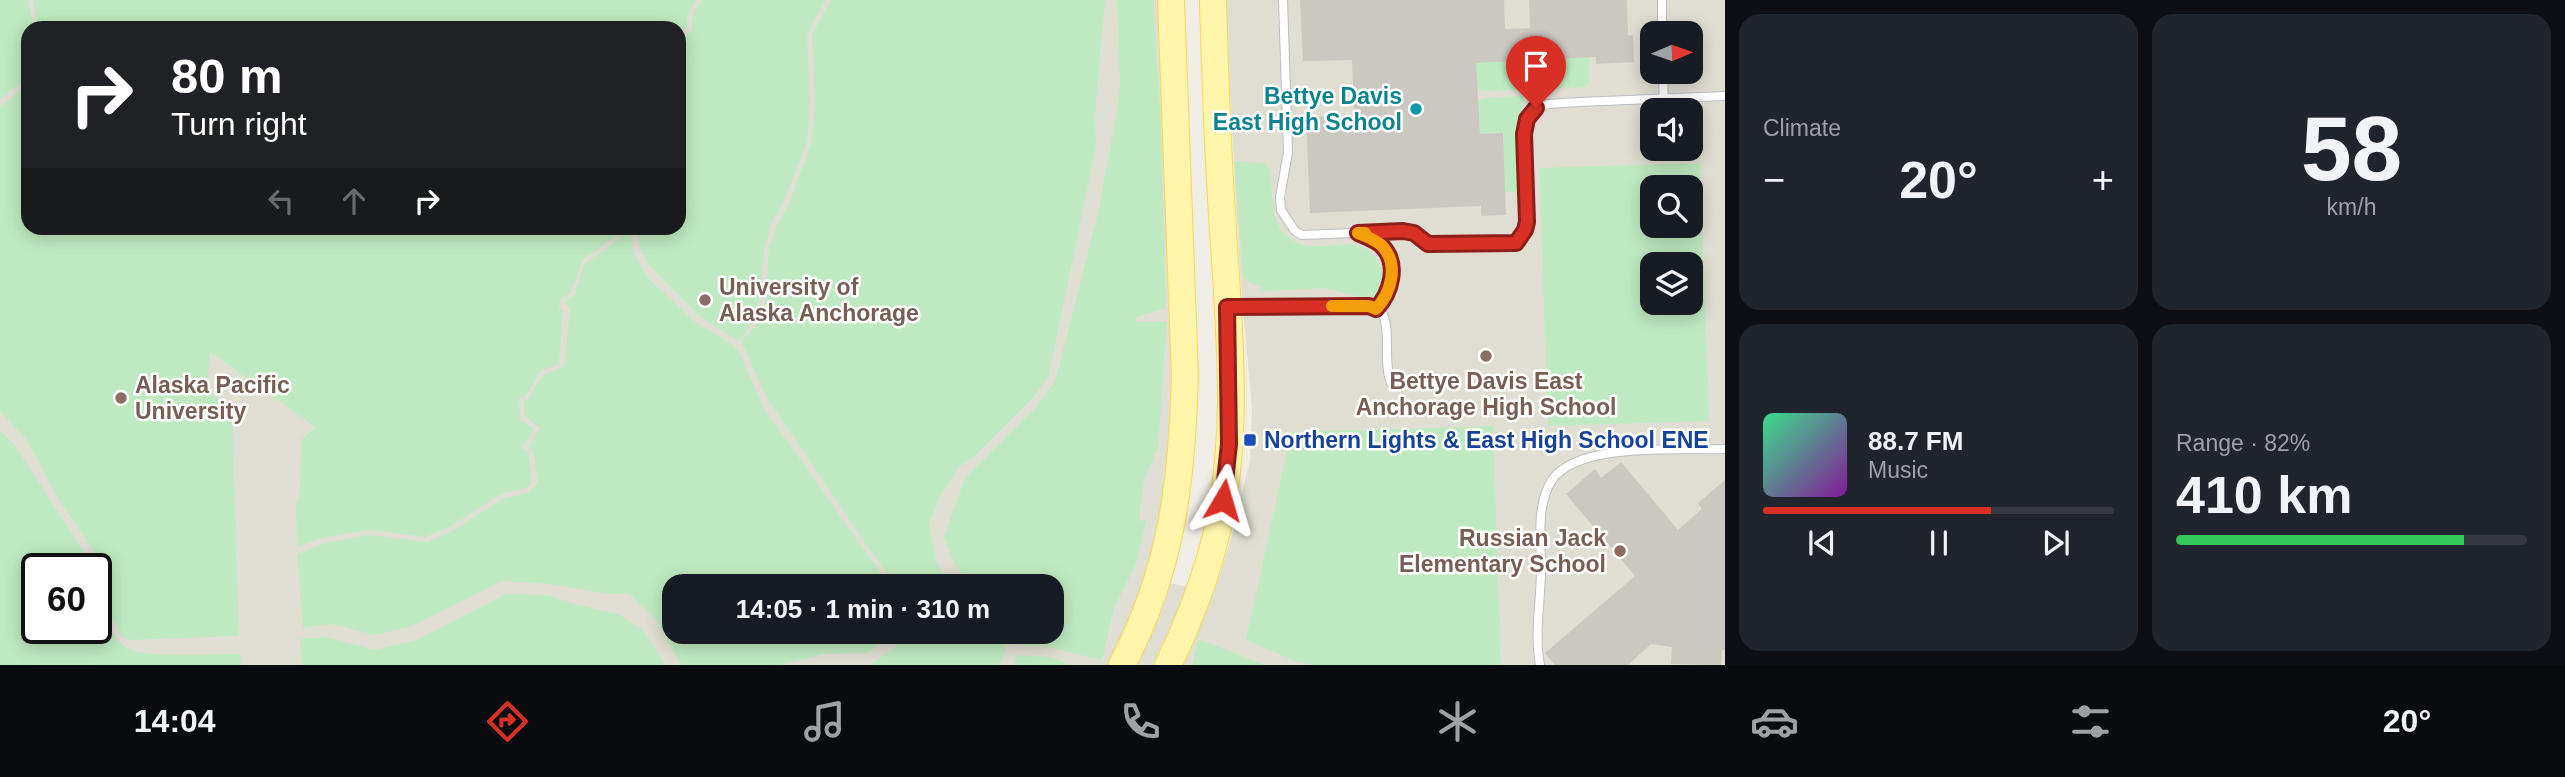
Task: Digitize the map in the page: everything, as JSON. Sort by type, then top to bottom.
[{"type":"main road","points":[[1122,665],[1152,599],[1168,545],[1178,492],[1183,438],[1185,376],[1171,0]]},
{"type":"main road","points":[[1168,665],[1213,550],[1223,500],[1229,444],[1227,307],[1218,160],[1213,0]]},
{"type":"lane","points":[[1283,0],[1288,152],[1280,197],[1281,210],[1294,231],[1303,235],[1403,231],[1414,233],[1428,244],[1516,243],[1527,222],[1524,134],[1527,119],[1536,108],[1548,104],[1640,100]]},
{"type":"lane","points":[[1662,0],[1662,21]]},
{"type":"lane","points":[[1684,98],[1725,96]]},
{"type":"lane","points":[[1358,233],[1375,240],[1389,256],[1392,270],[1390,286],[1385,299],[1376,309]]},
{"type":"lane","points":[[1227,307],[1369,306],[1376,309],[1383,315],[1391,383]]},
{"type":"lane","points":[[1540,665],[1536,646],[1543,503],[1551,482],[1562,469],[1582,458],[1605,452],[1725,449]]},
{"type":"shaded area","points":[[0,0],[1160,0],[1174,372],[1169,474],[1148,579],[1214,592],[1230,542],[1250,461],[1252,409],[1240,273],[1225,0],[1725,0],[1725,665],[1265,665],[1230,652],[1229,665],[0,665]]},
{"type":"green space","points":[[0,0],[28,0],[32,21],[21,21],[21,83],[0,99]]},
{"type":"green space","points":[[33,0],[696,0],[688,13],[686,29],[686,21],[37,21]]},
{"type":"green space","points":[[702,0],[825,0],[807,34],[810,102],[807,142],[784,201],[771,223],[765,248],[760,297],[751,325],[738,341],[698,315],[648,265],[639,243],[639,235],[686,235],[686,35],[692,30],[692,16]]},
{"type":"green space","points":[[831,0],[1105,0],[1095,117],[1096,146],[1049,375],[1033,398],[976,455],[959,467],[939,498],[929,525],[937,565],[945,574],[888,574],[767,398],[741,341],[755,327],[766,297],[769,248],[776,227],[789,204],[811,143],[815,103],[812,35]]},
{"type":"green space","points":[[1117,0],[1153,0],[1161,122],[1166,308],[1134,318],[1137,322],[1167,322],[1158,447],[1144,479],[1139,521],[1146,520],[1137,562],[1114,608],[1102,660],[1049,647],[1014,644],[1064,644],[1064,574],[963,574],[954,563],[944,537],[965,478],[1037,406],[1055,382],[1097,217],[1120,88]]},
{"type":"green space","points":[[1589,57],[1589,83],[1586,87],[1485,91],[1477,88],[1476,63]]},
{"type":"green space","points":[[21,90],[21,235],[617,235],[583,260],[571,292],[560,300],[559,309],[563,310],[559,364],[541,371],[525,397],[519,398],[520,419],[534,429],[522,448],[528,452],[532,482],[526,488],[501,494],[451,526],[425,537],[369,530],[325,537],[297,547],[296,506],[299,499],[301,440],[315,427],[210,352],[207,390],[232,410],[239,636],[129,640],[121,636],[112,618],[112,553],[95,553],[59,500],[26,439],[0,412],[0,107]]},
{"type":"green space","points":[[1524,96],[1516,134],[1519,191],[1505,192],[1503,133],[1480,134],[1478,101],[1485,98]]},
{"type":"green space","points":[[1234,161],[1264,163],[1271,170],[1275,215],[1282,231],[1288,237],[1300,244],[1313,246],[1350,244],[1372,253],[1382,274],[1377,297],[1366,298],[1324,288],[1261,291],[1261,286],[1250,283],[1243,276]]},
{"type":"green space","points":[[1700,163],[1700,175],[1640,175],[1640,238],[1703,238],[1709,421],[1548,426],[1539,168]]},
{"type":"green space","points":[[624,235],[631,235],[632,250],[649,279],[695,322],[732,344],[740,353],[763,407],[881,574],[662,574],[662,630],[656,619],[629,594],[501,581],[409,627],[374,635],[331,624],[303,628],[297,554],[326,543],[369,535],[428,542],[454,530],[502,499],[528,493],[538,482],[533,451],[529,446],[540,428],[525,416],[523,401],[528,399],[542,376],[564,366],[570,308],[564,302],[575,294],[585,264]]},
{"type":"green space","points":[[1493,426],[1501,665],[1312,665],[1295,661],[1246,640],[1291,432]]},
{"type":"green space","points":[[0,431],[14,444],[85,553],[21,553],[21,644],[112,644],[112,632],[127,648],[149,654],[241,654],[241,665],[0,665]]},
{"type":"green space","points":[[506,594],[548,595],[618,614],[643,630],[665,665],[302,665],[300,639],[327,637],[374,650],[416,640]]},
{"type":"green space","points":[[1199,639],[1265,665],[1192,665]]},
{"type":"green space","points":[[670,644],[878,644],[868,653],[823,654],[782,665],[681,665]]},
{"type":"green space","points":[[898,644],[1003,644],[1006,648],[1000,665],[871,665]]},
{"type":"green space","points":[[1017,655],[1052,657],[1070,665],[1014,665]]},
{"type":"building","name":"Bettye Davis East High School","points":[[1300,0],[1504,0],[1505,29],[1530,28],[1529,0],[1627,0],[1628,36],[1633,35],[1634,62],[1596,64],[1596,57],[1476,63],[1480,134],[1503,133],[1506,215],[1481,216],[1481,206],[1310,213],[1306,117],[1354,115],[1352,60],[1303,61]]},
{"type":"building","points":[[1621,462],[1678,530],[1702,509],[1698,503],[1725,480],[1725,650],[1722,650],[1721,665],[1671,664],[1672,647],[1651,644],[1628,665],[1555,665],[1545,653],[1635,576],[1566,494],[1595,469],[1601,478]]},
{"type":"slow traffic","points":[[1332,306],[1369,306],[1376,309],[1385,299],[1392,270],[1389,256],[1375,240],[1358,233],[1365,233]]},
{"type":"place","name":"Bettye Davis East High School","points":[[1416,109]]},
{"type":"place","name":"University of Alaska Anchorage","points":[[705,300]]},
{"type":"place","name":"Bettye Davis East Anchorage High School","points":[[1486,356]]},
{"type":"place","name":"Alaska Pacific University","points":[[121,398]]},
{"type":"place","name":"Northern Lights & East High School ENE","points":[[1250,440]]},
{"type":"place","name":"Russian Jack Elementary School","points":[[1620,551]]},
{"type":"route","points":[[1223,500],[1229,444],[1227,307],[1369,306],[1376,309],[1385,299],[1390,286],[1392,270],[1389,256],[1375,240],[1358,233],[1403,231],[1414,233],[1428,244],[1516,243],[1527,222],[1524,134],[1527,119],[1536,108]]}]
